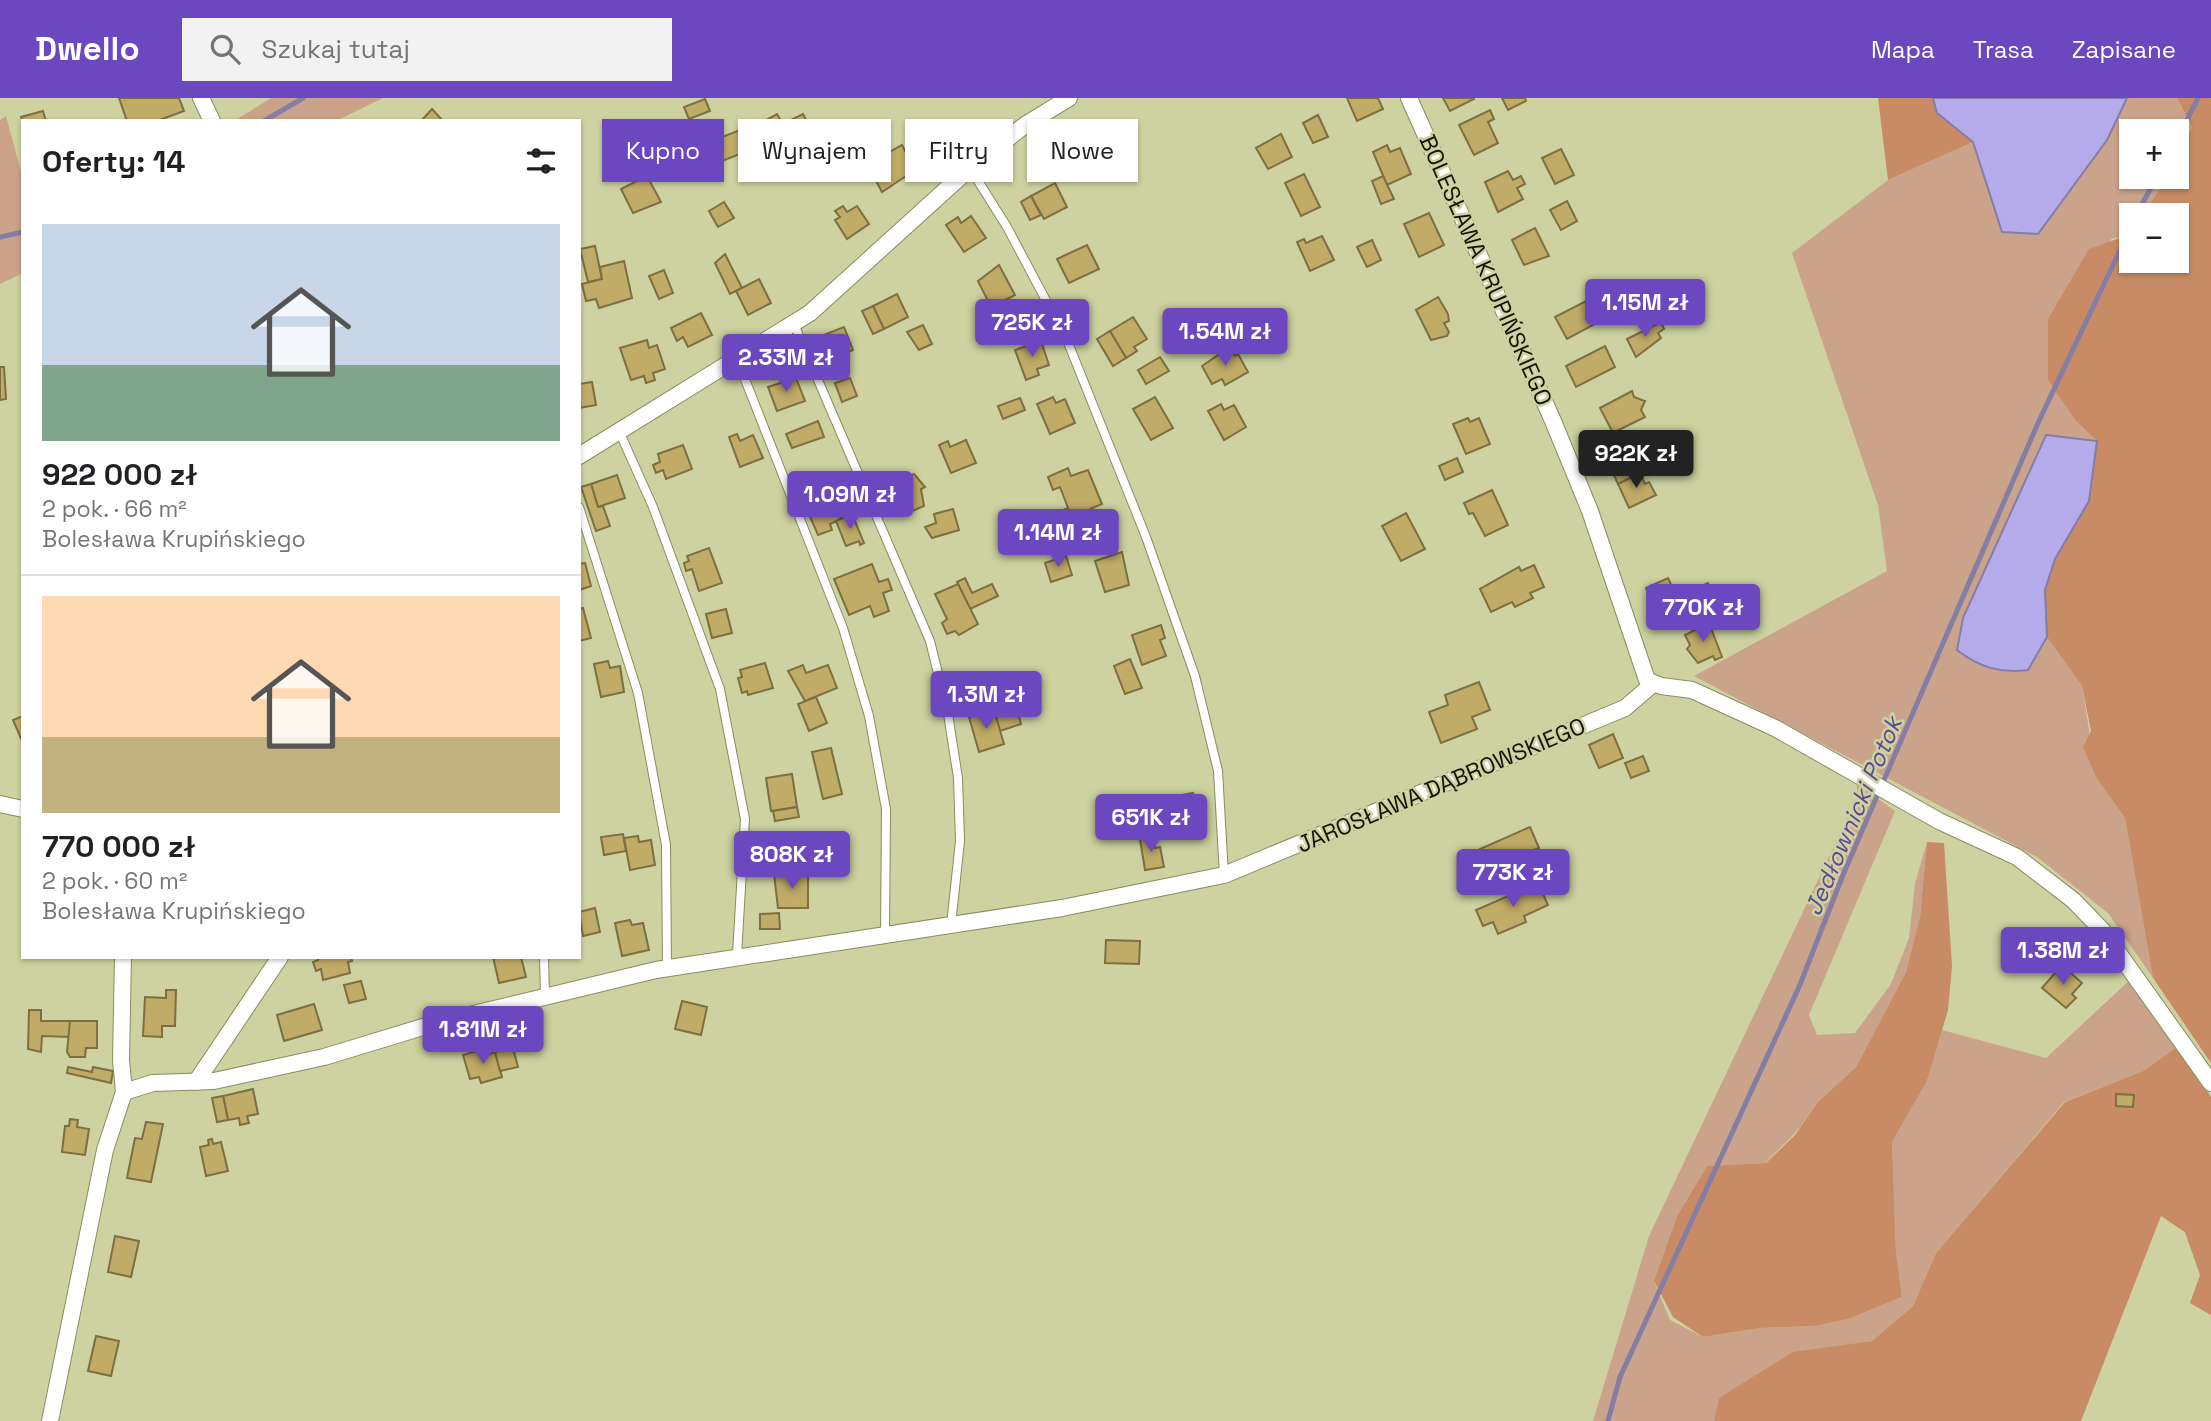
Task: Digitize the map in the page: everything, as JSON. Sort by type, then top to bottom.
[{"type":"street","points":[[201,98],[211,119]]},
{"type":"street","points":[[1013,134],[1069,98]]},
{"type":"street","name":"BOLESŁAWA KRUPIŃSKIEGO","points":[[1409,98],[1559,434],[1590,511],[1642,668],[1647,680],[1653,684]]},
{"type":"street","points":[[581,455],[810,313],[955,182]]},
{"type":"street","points":[[1653,684],[1692,690],[1775,728],[1939,821],[2017,857],[2073,900],[2127,961],[2211,1083]]},
{"type":"street","name":"JAROSŁAWA DĄBROWSKIEGO","points":[[196,1082],[324,1057],[545,995],[667,968],[1062,908],[1224,875],[1625,708],[1653,684]]},
{"type":"street","points":[[0,804],[21,809]]},
{"type":"street","points":[[50,1421],[105,1150],[124,1092],[121,1060],[123,959]]},
{"type":"street","points":[[124,1092],[153,1083],[196,1082],[279,959]]},
{"type":"lane","points":[[979,182],[1006,227],[1066,340],[1146,537],[1195,676],[1219,771],[1224,875]]},
{"type":"lane","points":[[793,324],[930,641],[948,714],[958,778],[960,841],[951,925]]},
{"type":"lane","points":[[737,359],[843,628],[869,716],[886,809],[886,936]]},
{"type":"lane","points":[[619,431],[653,507],[720,689],[746,819],[737,956]]},
{"type":"lane","points":[[581,513],[638,693],[666,845],[667,968]]},
{"type":"lane","points":[[544,959],[545,995]]},
{"type":"shaded area","points":[[271,98],[383,98],[340,119],[237,119]]},
{"type":"shaded area","points":[[1878,98],[1933,98],[1937,113],[1973,142],[1888,180]]},
{"type":"shaded area","points":[[1933,98],[2127,98],[2107,140],[2038,234],[2002,232],[1973,142],[1937,113]]},
{"type":"shaded area","points":[[2127,98],[2177,98],[2188,119],[2119,119],[2119,189],[2159,189],[2151,203],[2119,203],[2119,237],[2111,239],[2076,421],[2097,441],[2045,435],[1963,618],[1960,646],[2028,670],[2047,637],[2082,686],[2097,779],[2125,818],[2153,978],[2108,913],[2037,857],[1694,676],[1887,571],[1878,505],[1792,253],[1888,180],[1973,142],[2002,231],[2038,234],[2107,140]]},
{"type":"shaded area","points":[[2177,98],[2211,98],[2211,1063],[2153,978],[2125,818],[2097,779],[2083,747],[2091,731],[2082,686],[2047,637],[2045,590],[2055,559],[2089,501],[2097,441],[2076,421],[2048,380],[2048,319],[2089,249],[2119,238],[2119,273],[2189,273],[2189,203],[2151,203],[2159,189],[2189,189],[2189,133],[2192,127]]},
{"type":"shaded area","points":[[6,116],[21,172],[21,274],[0,284],[0,120]]},
{"type":"shaded area","points":[[2046,435],[2097,441],[2089,501],[2055,559],[2045,590],[2047,637],[2028,670],[1999,670],[1982,665],[1957,650],[1963,618]]},
{"type":"shaded area","points":[[1857,784],[1895,811],[1809,1015],[1817,1035],[1855,1033],[1891,984],[1909,938],[1915,884],[1927,842],[1920,917],[1906,972],[1856,1067],[1817,1103],[1797,1131],[1765,1163],[1707,1166],[1677,1216],[1654,1281],[1670,1320],[1703,1337],[1760,1328],[1815,1326],[1848,1319],[1902,1297],[1896,1252],[1892,1142],[1927,1081],[1942,1030],[2046,1058],[2131,979],[2177,1047],[2143,1071],[2064,1102],[1936,1253],[1913,1306],[1872,1341],[1793,1353],[1720,1398],[1714,1421],[1593,1421],[1649,1236],[1857,798]]},
{"type":"shaded area","points":[[1927,842],[1944,843],[1952,966],[1948,1010],[1927,1081],[1892,1142],[1896,1252],[1902,1297],[1848,1319],[1815,1326],[1760,1328],[1703,1337],[1673,1317],[1654,1281],[1677,1216],[1707,1166],[1766,1163],[1795,1135],[1817,1103],[1856,1067],[1906,972],[1920,917]]},
{"type":"shaded area","points":[[2177,1047],[2211,1097],[2211,1315],[2190,1303],[2200,1275],[2185,1232],[2161,1216],[2081,1421],[1714,1421],[1719,1398],[1793,1352],[1872,1341],[1913,1306],[1936,1253],[2065,1102],[2143,1071]]},
{"type":"building","points":[[119,98],[179,98],[184,111],[162,119],[126,119]]},
{"type":"building","points":[[1347,98],[1378,98],[1383,109],[1357,121]]},
{"type":"building","points":[[1443,98],[1474,98],[1474,99],[1450,111]]},
{"type":"building","points":[[1502,98],[1525,98],[1526,101],[1508,110]]},
{"type":"building","points":[[705,99],[710,111],[689,119],[684,107]]},
{"type":"building","points":[[432,109],[441,119],[423,119]]},
{"type":"building","points":[[1490,110],[1494,119],[1488,122],[1498,143],[1474,155],[1459,125]]},
{"type":"building","points":[[43,111],[45,119],[22,119],[21,117]]},
{"type":"building","points":[[777,114],[780,119],[768,119]]},
{"type":"building","points":[[803,114],[806,119],[793,119]]},
{"type":"building","points":[[1318,115],[1328,137],[1313,143],[1303,123]]},
{"type":"building","points":[[738,131],[738,155],[724,160],[724,136]]},
{"type":"building","points":[[1281,134],[1292,157],[1268,169],[1256,148]]},
{"type":"building","points":[[902,145],[905,151],[905,177],[882,192],[877,182],[891,182],[891,151]]},
{"type":"building","points":[[1387,145],[1390,152],[1400,148],[1411,174],[1387,185],[1373,152]]},
{"type":"building","points":[[1561,149],[1574,175],[1555,184],[1542,158]]},
{"type":"building","points":[[1508,171],[1513,180],[1521,176],[1525,184],[1517,188],[1523,199],[1498,212],[1485,182]]},
{"type":"building","points":[[1304,174],[1320,207],[1301,216],[1285,183]]},
{"type":"building","points":[[1383,176],[1394,199],[1381,204],[1372,181]]},
{"type":"building","points":[[635,182],[650,182],[661,202],[633,213],[621,189]]},
{"type":"building","points":[[1055,183],[1067,207],[1044,219],[1031,196]]},
{"type":"building","points":[[1031,196],[1041,215],[1030,220],[1021,202]]},
{"type":"building","points":[[1567,201],[1577,221],[1561,230],[1550,210]]},
{"type":"building","points":[[724,202],[734,218],[718,227],[709,211]]},
{"type":"building","points":[[843,206],[847,212],[857,206],[869,224],[847,239],[835,220],[840,217],[835,211]]},
{"type":"building","points":[[1429,213],[1444,245],[1419,257],[1404,224]]},
{"type":"building","points":[[971,216],[986,238],[964,252],[946,225],[958,217],[961,223]]},
{"type":"building","points":[[1535,228],[1549,256],[1524,265],[1512,240]]},
{"type":"building","points":[[1322,236],[1334,260],[1310,271],[1297,242],[1304,239],[1306,243]]},
{"type":"building","points":[[1372,240],[1381,260],[1367,267],[1357,247]]},
{"type":"building","points":[[1087,245],[1099,269],[1069,283],[1057,259]]},
{"type":"building","points":[[595,246],[602,279],[588,282],[581,249]]},
{"type":"building","points":[[725,254],[742,288],[730,294],[715,263]]},
{"type":"building","points":[[624,261],[632,298],[599,308],[596,299],[586,301],[582,284],[602,279],[600,267]]},
{"type":"building","points":[[999,265],[1015,295],[991,307],[978,281]]},
{"type":"building","points":[[664,270],[673,293],[659,299],[649,276]]},
{"type":"building","points":[[759,279],[771,303],[748,315],[736,291]]},
{"type":"building","points":[[897,294],[908,317],[884,329],[873,306]]},
{"type":"building","points":[[1438,297],[1448,314],[1449,321],[1444,323],[1449,332],[1447,336],[1431,340],[1416,310]]},
{"type":"building","points":[[1592,298],[1604,319],[1567,339],[1555,317]]},
{"type":"building","points":[[873,306],[884,329],[873,334],[862,311]]},
{"type":"building","points":[[701,313],[712,335],[688,347],[683,337],[677,341],[671,328]]},
{"type":"building","points":[[1133,317],[1147,339],[1134,347],[1137,351],[1126,358],[1110,331]]},
{"type":"building","points":[[1661,322],[1664,329],[1658,333],[1661,338],[1636,357],[1627,339]]},
{"type":"building","points":[[923,325],[932,344],[919,350],[907,332]]},
{"type":"building","points":[[844,327],[853,350],[844,354],[846,360],[839,363],[836,357],[831,359],[821,336]]},
{"type":"building","points":[[1110,331],[1126,358],[1113,366],[1097,339]]},
{"type":"building","points":[[821,336],[831,359],[820,364],[811,341]]},
{"type":"building","points":[[647,340],[649,348],[657,345],[665,369],[653,373],[655,380],[646,383],[644,376],[631,380],[620,348]]},
{"type":"building","points":[[1041,341],[1049,365],[1037,369],[1039,375],[1026,380],[1015,350]]},
{"type":"building","points":[[1605,346],[1615,367],[1576,387],[1566,366]]},
{"type":"building","points":[[1230,347],[1235,356],[1238,354],[1248,372],[1225,385],[1222,379],[1212,384],[1202,366]]},
{"type":"building","points":[[1160,357],[1169,371],[1146,384],[1138,370]]},
{"type":"building","points":[[0,367],[4,367],[6,399],[0,400]]},
{"type":"building","points":[[796,378],[805,401],[777,411],[768,387]]},
{"type":"building","points":[[850,378],[857,396],[842,402],[835,383]]},
{"type":"building","points":[[592,382],[596,405],[581,408],[581,384]]},
{"type":"building","points":[[1632,391],[1634,397],[1645,401],[1641,410],[1645,417],[1613,433],[1600,408]]},
{"type":"building","points":[[1053,397],[1056,403],[1065,399],[1075,423],[1050,434],[1037,404]]},
{"type":"building","points":[[1155,397],[1173,428],[1151,440],[1133,409]]},
{"type":"building","points":[[1020,398],[1025,410],[1003,419],[998,406]]},
{"type":"building","points":[[1221,404],[1224,410],[1234,405],[1246,427],[1224,440],[1208,411]]},
{"type":"building","points":[[1468,418],[1470,422],[1479,418],[1490,444],[1466,454],[1453,424]]},
{"type":"building","points":[[818,421],[824,437],[792,448],[786,434]]},
{"type":"building","points":[[737,434],[740,441],[753,435],[763,458],[740,467],[729,437]]},
{"type":"building","points":[[966,440],[976,463],[951,473],[939,445],[948,441],[950,447]]},
{"type":"building","points":[[683,445],[692,469],[666,479],[663,470],[656,473],[653,465],[660,462],[658,454]]},
{"type":"building","points":[[1661,449],[1666,461],[1618,484],[1609,465],[1631,454],[1634,462]]},
{"type":"building","points":[[1457,458],[1463,472],[1445,480],[1439,466]]},
{"type":"building","points":[[1068,468],[1071,476],[1088,470],[1102,504],[1090,509],[1088,515],[1068,520],[1063,510],[1068,508],[1060,487],[1053,490],[1048,477]]},
{"type":"building","points":[[1640,473],[1645,484],[1649,482],[1656,495],[1629,508],[1618,484]]},
{"type":"building","points":[[914,474],[925,487],[921,489],[924,506],[910,512],[906,506],[897,510],[886,487]]},
{"type":"building","points":[[617,475],[625,498],[598,507],[591,484]]},
{"type":"building","points":[[591,484],[598,507],[603,506],[610,526],[596,531],[581,487]]},
{"type":"building","points":[[1492,490],[1508,525],[1485,536],[1473,513],[1469,514],[1464,503]]},
{"type":"building","points":[[832,496],[841,519],[830,524],[832,530],[818,535],[806,507]]},
{"type":"building","points":[[953,509],[959,530],[932,538],[925,527],[936,523],[934,514]]},
{"type":"building","points":[[1406,513],[1425,549],[1401,561],[1382,526]]},
{"type":"building","points":[[852,514],[864,543],[860,545],[859,541],[846,546],[836,521]]},
{"type":"building","points":[[709,548],[722,583],[699,591],[692,569],[686,571],[684,563],[689,561],[687,556]]},
{"type":"building","points":[[1122,552],[1129,585],[1105,592],[1095,561]]},
{"type":"building","points":[[1066,556],[1072,575],[1051,582],[1045,563]]},
{"type":"building","points":[[585,563],[591,586],[581,589],[581,564]]},
{"type":"building","points":[[872,564],[879,582],[888,579],[892,590],[883,593],[889,611],[874,617],[870,606],[849,615],[834,579]]},
{"type":"building","points":[[1534,565],[1544,587],[1530,593],[1533,598],[1515,607],[1512,602],[1491,612],[1480,589],[1519,567],[1521,571]]},
{"type":"building","points":[[965,578],[972,593],[992,584],[998,596],[970,609],[957,582]]},
{"type":"building","points":[[1668,578],[1679,602],[1656,612],[1646,588]]},
{"type":"building","points":[[1708,583],[1716,601],[1701,608],[1693,590]]},
{"type":"building","points":[[958,584],[978,624],[959,635],[955,631],[947,634],[942,623],[947,619],[935,594]]},
{"type":"building","points":[[581,608],[591,638],[581,640]]},
{"type":"building","points":[[726,609],[732,633],[712,638],[706,614]]},
{"type":"building","points":[[1709,623],[1722,657],[1715,660],[1713,656],[1698,663],[1687,649],[1690,645],[1685,635]]},
{"type":"building","points":[[1161,625],[1165,638],[1160,640],[1166,656],[1142,665],[1132,635]]},
{"type":"building","points":[[1130,659],[1142,688],[1125,694],[1114,666]]},
{"type":"building","points":[[608,661],[610,668],[620,666],[624,692],[601,697],[594,664]]},
{"type":"building","points":[[765,663],[773,688],[748,695],[747,691],[742,693],[738,678],[742,677],[740,670]]},
{"type":"building","points":[[803,665],[806,673],[828,665],[837,688],[805,701],[788,671]]},
{"type":"building","points":[[1479,682],[1490,710],[1472,717],[1477,729],[1441,743],[1429,712],[1448,705],[1445,695]]},
{"type":"building","points":[[816,697],[827,723],[809,731],[798,704]]},
{"type":"building","points":[[1017,708],[1021,724],[1000,731],[995,715]]},
{"type":"building","points":[[994,710],[1004,744],[979,752],[969,717]]},
{"type":"building","points":[[21,717],[21,738],[13,720]]},
{"type":"building","points":[[1613,734],[1623,758],[1599,768],[1589,745]]},
{"type":"building","points":[[831,748],[842,794],[823,799],[812,752]]},
{"type":"building","points":[[1643,756],[1649,771],[1631,778],[1625,763]]},
{"type":"building","points":[[792,774],[797,807],[771,811],[766,778]]},
{"type":"building","points":[[1193,793],[1196,811],[1186,813],[1190,834],[1168,838],[1160,799]]},
{"type":"building","points":[[797,807],[799,817],[775,821],[773,811]]},
{"type":"building","points":[[1530,827],[1539,848],[1533,850],[1538,861],[1498,878],[1492,862],[1486,864],[1480,849]]},
{"type":"building","points":[[623,834],[626,851],[604,855],[601,837]]},
{"type":"building","points":[[638,836],[639,842],[651,840],[655,865],[630,870],[624,838]]},
{"type":"building","points":[[1153,836],[1155,848],[1160,847],[1164,867],[1145,870],[1140,839]]},
{"type":"building","points":[[774,874],[808,874],[808,908],[778,908]]},
{"type":"building","points":[[1538,883],[1548,905],[1524,916],[1526,922],[1498,934],[1493,922],[1483,926],[1476,910]]},
{"type":"building","points":[[595,908],[600,932],[583,936],[581,912]]},
{"type":"building","points":[[779,913],[780,929],[760,929],[760,914]]},
{"type":"building","points":[[630,920],[632,925],[643,923],[649,950],[622,956],[615,923]]},
{"type":"building","points":[[1106,940],[1140,941],[1139,964],[1105,963]]},
{"type":"building","points":[[352,959],[348,962],[350,973],[323,980],[321,969],[316,971],[313,962]]},
{"type":"building","points":[[493,959],[522,959],[526,977],[499,983]]},
{"type":"building","points":[[2062,965],[2082,983],[2072,994],[2076,998],[2066,1008],[2042,988]]},
{"type":"building","points":[[361,981],[366,999],[349,1003],[344,985]]},
{"type":"building","points":[[166,990],[176,990],[175,1026],[162,1026],[162,1037],[143,1036],[145,997],[166,998]]},
{"type":"building","points":[[682,1001],[707,1007],[701,1035],[675,1029]]},
{"type":"building","points":[[314,1004],[322,1030],[284,1041],[277,1015]]},
{"type":"building","points":[[29,1010],[41,1010],[41,1021],[70,1021],[70,1037],[42,1036],[41,1052],[28,1049]]},
{"type":"building","points":[[70,1021],[97,1021],[97,1048],[86,1048],[85,1057],[70,1057],[67,1052]]},
{"type":"building","points":[[488,1048],[490,1054],[495,1052],[502,1077],[481,1083],[479,1077],[470,1079],[463,1055]]},
{"type":"building","points":[[513,1048],[518,1067],[500,1071],[495,1052]]},
{"type":"building","points":[[68,1067],[92,1072],[93,1067],[113,1071],[111,1083],[67,1073]]},
{"type":"building","points":[[253,1089],[258,1114],[247,1116],[249,1123],[240,1125],[239,1118],[228,1120],[223,1096]]},
{"type":"building","points":[[2116,1094],[2134,1095],[2133,1107],[2116,1106]]},
{"type":"building","points":[[223,1096],[228,1120],[217,1122],[212,1098]]},
{"type":"building","points":[[70,1119],[78,1120],[77,1127],[89,1129],[85,1155],[62,1152],[65,1126],[69,1126]]},
{"type":"building","points":[[146,1122],[163,1124],[151,1182],[127,1178],[135,1138],[142,1139]]},
{"type":"building","points":[[212,1139],[213,1144],[221,1142],[228,1171],[206,1176],[200,1147],[209,1145],[208,1140]]},
{"type":"building","points":[[115,1236],[139,1241],[131,1277],[108,1272]]},
{"type":"building","points":[[96,1336],[119,1341],[111,1376],[88,1371]]},
{"type":"waterway","points":[[267,119],[303,98]]},
{"type":"waterway","name":"Jedłownicki Potok","points":[[2187,119],[2198,98]]},
{"type":"waterway","name":"Jedłownicki Potok","points":[[2143,203],[2150,189]]},
{"type":"waterway","points":[[0,237],[21,232]]},
{"type":"waterway","name":"Jedłownicki Potok","points":[[1608,1421],[1620,1377],[1799,987],[1843,875],[2038,423],[2119,252]]}]
